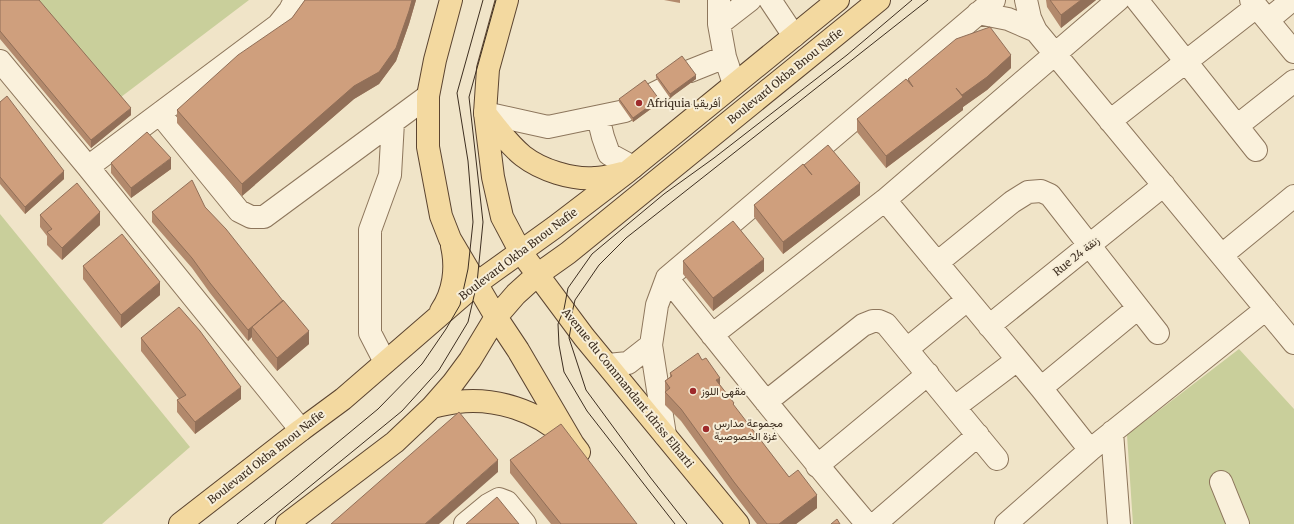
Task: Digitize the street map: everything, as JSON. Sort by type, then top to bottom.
[{"type":"main road","points":[[435,320],[449,295],[453,281],[454,267],[450,239],[441,216],[428,147],[428,96],[435,60],[451,0]]},
{"type":"main road","name":"Avenue du Commandant Idriss Elharti","points":[[507,0],[488,70],[484,113],[493,177],[502,217],[520,251],[584,337],[738,524]]},
{"type":"main road","name":"Boulevard Okba Bnou Nafie","points":[[180,524],[343,399],[477,284],[520,251],[556,227],[630,169],[838,0]]},
{"type":"main road","name":"Boulevard Okba Bnou Nafie","points":[[287,524],[395,442],[432,407],[453,383],[470,360],[496,317],[516,294],[537,275],[568,253],[879,0]]},
{"type":"main road","points":[[484,113],[504,137],[524,156],[547,169],[571,178],[595,178],[630,169]]},
{"type":"main road","points":[[450,239],[496,317],[518,350],[573,444],[592,469]]},
{"type":"main road","points":[[432,407],[458,402],[484,402],[509,406],[534,415],[556,428],[573,444]]},
{"type":"street","points":[[88,167],[278,25],[290,10],[295,0]]},
{"type":"street","points":[[720,0],[719,24],[725,57],[734,84]]},
{"type":"street","points":[[719,24],[750,0]]},
{"type":"street","points":[[770,0],[794,36]]},
{"type":"street","points":[[1026,0],[1030,18],[1036,31],[1294,343]]},
{"type":"street","points":[[712,335],[884,200],[1118,0]]},
{"type":"street","points":[[1137,0],[1256,150]]},
{"type":"street","points":[[1110,120],[1258,9],[1292,0]]},
{"type":"street","points":[[665,435],[651,345],[657,306],[667,278],[986,7],[1008,19],[1036,31]]},
{"type":"street","points":[[1258,9],[1294,52]]},
{"type":"street","points":[[690,71],[725,57]]},
{"type":"street","points":[[0,62],[88,167],[301,430]]},
{"type":"street","points":[[1237,126],[1294,81]]},
{"type":"street","points":[[160,114],[239,211],[251,217],[264,218],[428,96]]},
{"type":"street","points":[[484,113],[548,127],[625,111]]},
{"type":"street","points":[[598,117],[602,137],[610,154],[630,169]]},
{"type":"street","points":[[385,362],[370,333],[370,230],[390,175],[393,122]]},
{"type":"street","name":"Rue 24 زنقة","points":[[989,326],[1164,185]]},
{"type":"street","points":[[937,263],[1012,202],[1028,192],[1041,191],[1050,195],[1158,333]]},
{"type":"street","points":[[1222,255],[1294,196]]},
{"type":"street","points":[[884,200],[1041,388],[1090,450]]},
{"type":"street","points":[[667,278],[817,466],[867,524]]},
{"type":"street","points":[[907,349],[967,300]]},
{"type":"street","points":[[1041,388],[1138,308]]},
{"type":"street","points":[[1006,524],[1090,450],[1266,309]]},
{"type":"street","points":[[766,402],[863,325],[873,320],[879,321],[886,324],[997,459]]},
{"type":"street","points":[[608,365],[628,363],[651,345]]},
{"type":"street","points":[[955,407],[1017,360]]},
{"type":"street","points":[[817,466],[928,374]]},
{"type":"street","points":[[1112,432],[1119,524]]},
{"type":"street","points":[[875,524],[978,435]]},
{"type":"street","points":[[1221,482],[1238,524]]},
{"type":"street","points":[[465,524],[488,505],[499,499],[507,502],[525,524]]},
{"type":"green space","points":[[36,0],[249,0],[121,97]]},
{"type":"green space","points":[[0,214],[190,447],[102,524],[0,524]]},
{"type":"green space","points":[[1239,349],[1294,409],[1294,524],[1133,524],[1127,435]]},
{"type":"building","points":[[0,0],[39,0],[131,108],[91,140],[0,31]]},
{"type":"building","points":[[305,0],[412,0],[396,48],[379,72],[354,86],[242,184],[177,110],[238,55],[292,18]]},
{"type":"building","points":[[1050,0],[1081,0],[1061,15]]},
{"type":"building","points":[[990,27],[1011,55],[987,77],[962,95],[956,88],[963,97],[886,156],[857,119],[906,79],[913,87],[908,79],[956,39]]},
{"type":"building","name":"Afriquia أفريقيا","points":[[682,56],[696,75],[670,94],[656,75]]},
{"type":"building","name":"Afriquia أفريقيا","points":[[645,80],[659,99],[633,118],[619,99]]},
{"type":"building","points":[[7,96],[64,171],[25,207],[0,177],[0,102]]},
{"type":"building","points":[[147,132],[171,158],[131,188],[111,163]]},
{"type":"building","points":[[828,145],[860,183],[783,242],[754,205],[803,164],[812,175],[804,165]]},
{"type":"building","points":[[192,180],[205,207],[226,229],[283,301],[248,330],[192,258],[152,212]]},
{"type":"building","points":[[77,183],[100,212],[62,248],[47,232],[52,229],[40,215]]},
{"type":"building","points":[[733,221],[764,259],[713,298],[683,261]]},
{"type":"building","points":[[122,234],[160,282],[121,315],[83,266]]},
{"type":"building","points":[[283,300],[309,331],[277,358],[252,327]]},
{"type":"building","points":[[179,307],[200,331],[241,387],[195,422],[177,400],[186,395],[141,338]]},
{"type":"building","points":[[698,353],[702,360],[706,358],[720,378],[716,380],[789,477],[798,470],[817,495],[779,524],[767,524],[734,482],[681,409],[665,392],[670,388],[665,381],[672,376],[670,373]]},
{"type":"building","points":[[459,412],[498,460],[425,524],[331,524]]},
{"type":"building","points":[[561,424],[637,524],[561,524],[510,460]]},
{"type":"building","points":[[497,497],[519,524],[466,524]]},
{"type":"building","points":[[837,519],[840,524],[831,524]]},
{"type":"tram line","points":[[237,524],[378,409],[422,364],[446,329],[460,305],[468,269],[473,222],[468,161],[457,93],[483,0]]},
{"type":"tram line","points":[[264,524],[402,411],[439,370],[468,322],[477,283],[483,222],[469,97],[496,0]]},
{"type":"tram line","points":[[675,524],[587,411],[564,372],[559,345],[558,324],[564,309],[568,288],[592,254],[664,194],[714,158],[847,55],[912,0]]},
{"type":"tram line","points":[[687,524],[650,477],[586,390],[569,338],[575,300],[599,265],[626,238],[928,0]]},
{"type":"place","name":"Afriquia أفريقيا","points":[[639,103]]},
{"type":"place","name":"مقهى اللوز","points":[[693,391]]},
{"type":"place","name":"مجموعة مدارس غزة الخصوصية","points":[[706,429]]}]
